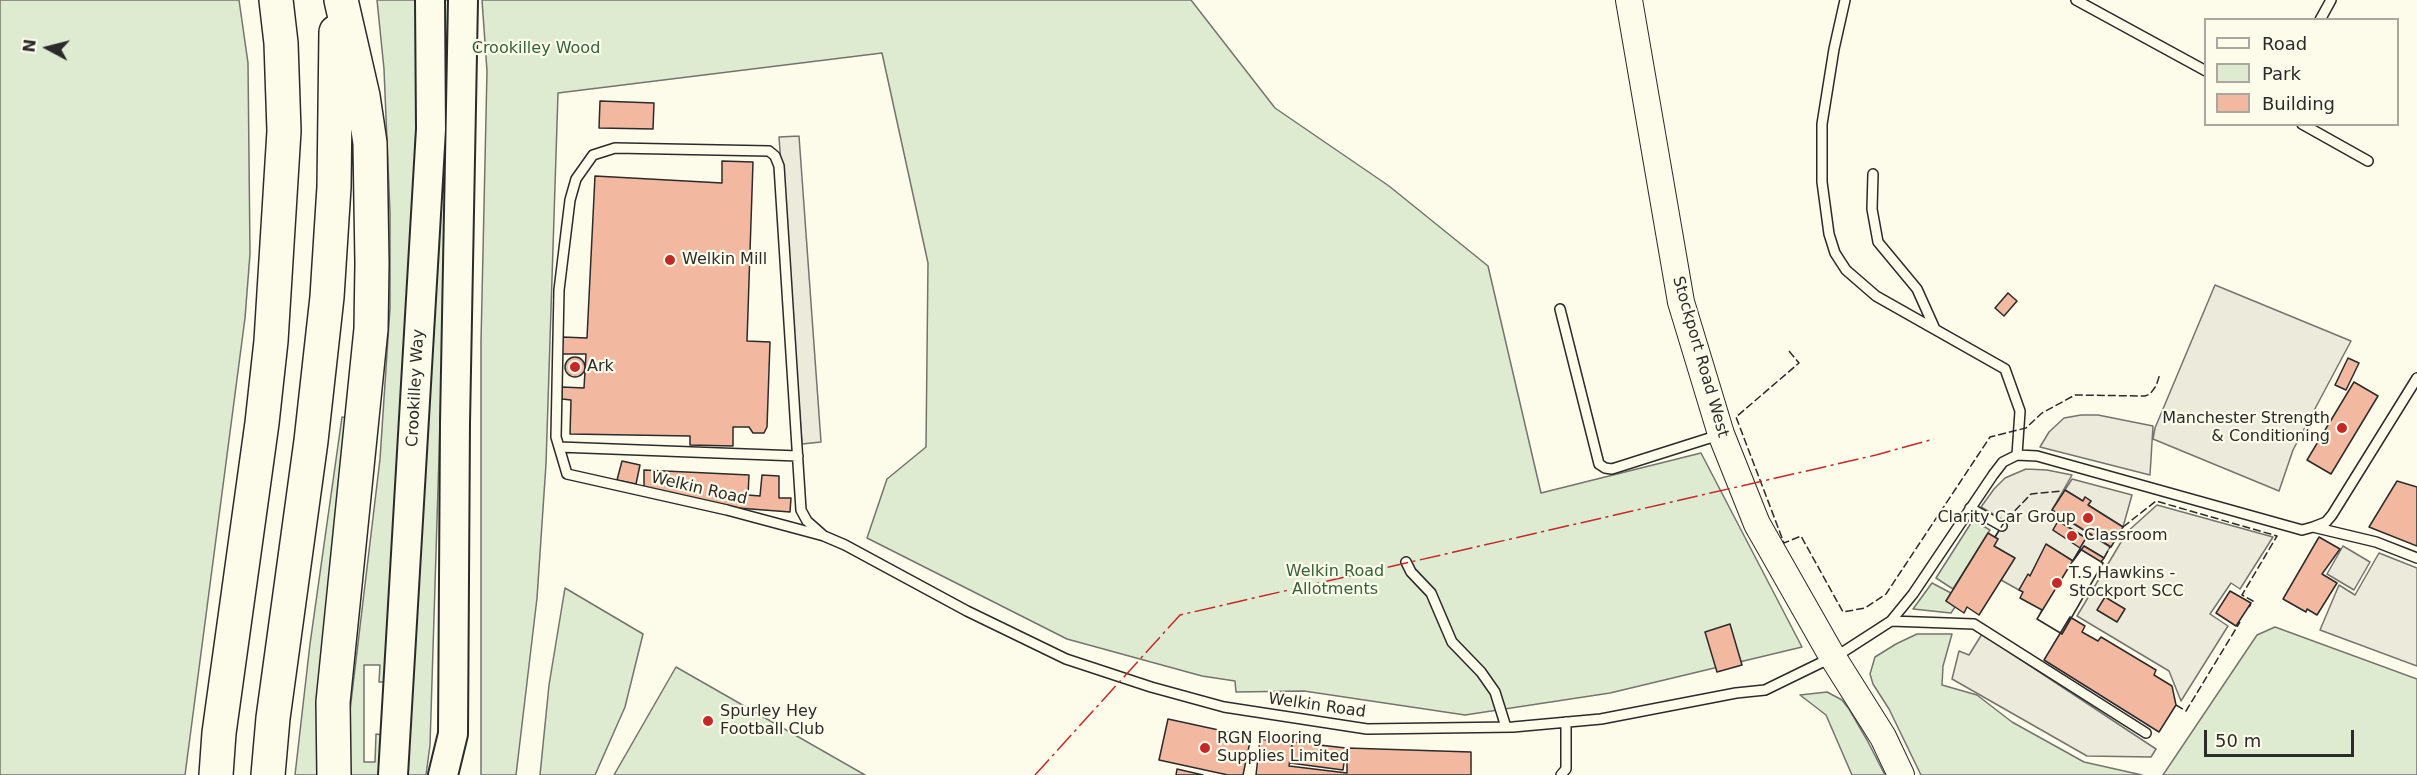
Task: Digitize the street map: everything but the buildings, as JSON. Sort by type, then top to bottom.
[{"type":"highway","points":[[216,775],[219,733],[262,423],[271,341],[284,131],[281,43],[276,0]]},
{"type":"highway","points":[[268,775],[273,718],[311,441],[327,297],[334,187],[336,0]]},
{"type":"highway","points":[[334,775],[333,702],[371,329],[372,263],[370,143],[363,96],[341,0]]},
{"type":"main road","name":"Crookilley Way","points":[[393,775],[431,129],[430,0]]},
{"type":"main road","points":[[443,775],[453,734],[455,423],[463,0]]},
{"type":"main road","name":"Stockport Road West","points":[[1629,0],[1682,302],[1721,434],[1757,524],[1832,656],[1883,737],[1901,775]]},
{"type":"main road","points":[[453,734],[463,775]]},
{"type":"lane","points":[[1845,0],[1834,49],[1822,124],[1822,183],[1829,234],[1835,253],[1846,270],[1876,296],[2005,369],[2020,411],[2017,455],[2037,456],[2302,530],[2326,522],[2332,515],[2417,378]]},
{"type":"lane","points":[[2076,0],[2204,70]]},
{"type":"lane","points":[[2321,18],[2331,0]]},
{"type":"lane","points":[[2306,126],[2368,161]]},
{"type":"lane","points":[[615,148],[769,151],[775,156],[779,166],[798,456],[559,447],[556,437],[559,290],[570,200],[576,179],[583,166],[593,155],[615,148]]},
{"type":"lane","points":[[1873,174],[1872,209],[1878,242],[1917,289],[1935,329]]},
{"type":"lane","points":[[1560,309],[1599,464],[1612,469],[1721,434]]},
{"type":"lane","name":"Welkin Road","points":[[559,447],[567,474],[727,510],[824,536],[967,611],[1066,659],[1151,687],[1224,707],[1367,729],[1506,727],[1601,719],[1736,693],[1765,690],[1843,652],[1891,621],[2003,462],[2017,455]]},
{"type":"lane","name":"Welkin Road","points":[[798,456],[801,510],[807,521],[824,536]]},
{"type":"lane","points":[[1970,508],[2002,526]]},
{"type":"lane","points":[[2313,527],[2376,542],[2417,558]]},
{"type":"lane","points":[[1406,562],[1411,572],[1431,593],[1452,642],[1481,672],[1495,692],[1506,727]]},
{"type":"lane","points":[[1891,621],[1974,624],[2146,733]]},
{"type":"lane","points":[[1561,775],[1566,769],[1566,722]]},
{"type":"green space","points":[[0,0],[239,0],[248,63],[250,254],[245,318],[185,775],[0,775]]},
{"type":"green space","points":[[377,0],[417,0],[418,75],[414,180],[385,682],[379,682],[380,665],[364,665],[364,762],[375,762],[376,734],[382,735],[379,775],[347,775],[346,744],[380,459],[390,308],[390,213],[384,69]]},
{"type":"green space","points":[[443,0],[448,0],[448,167],[430,745],[426,775],[402,775]]},
{"type":"green space","points":[[482,0],[1191,0],[1275,108],[1389,186],[1488,266],[1541,493],[1701,453],[1802,647],[1610,693],[1465,715],[1304,691],[1236,692],[1235,681],[1202,676],[1067,639],[867,538],[887,479],[926,447],[928,263],[882,53],[558,93],[546,464],[537,598],[516,775],[481,775],[481,342],[487,71]]},
{"type":"green space","points":[[342,417],[347,418],[320,775],[295,775],[310,644]]},
{"type":"green space","points":[[1973,520],[1990,530],[1953,589],[1936,578]]},
{"type":"green space","points":[[1932,583],[1951,593],[1946,601],[1955,607],[1951,613],[1913,609]]},
{"type":"green space","points":[[565,588],[643,634],[625,707],[595,775],[540,775],[549,685]]},
{"type":"green space","points":[[2275,627],[2417,679],[2417,775],[2163,775],[2257,635]]},
{"type":"green space","points":[[1917,634],[1952,634],[1943,666],[1942,685],[1977,695],[2012,722],[2084,762],[2142,775],[1921,775],[1889,709],[1873,684],[1870,674],[1875,657]]},
{"type":"green space","name":"Spurley Hey Football Club","points":[[676,667],[865,775],[614,775]]},
{"type":"green space","points":[[1827,692],[1842,700],[1849,709],[1885,775],[1852,775],[1826,715],[1800,695]]},
{"type":"shaded area","points":[[799,136],[821,442],[802,444],[779,137]]},
{"type":"shaded area","points":[[2215,285],[2351,341],[2293,450],[2279,491],[2153,439],[2155,428]]},
{"type":"shaded area","points":[[2098,415],[2153,426],[2150,475],[2040,447],[2049,432],[2064,418]]},
{"type":"shaded area","points":[[2026,469],[2072,475],[2052,510],[2110,547],[2104,558],[2084,546],[2073,561],[2046,545],[2030,576],[2028,575],[2019,590],[2001,580],[2014,558],[1994,546],[1998,539],[1995,537],[2005,521],[1981,507],[2005,478]],"holes":[[[2059,521],[2086,538],[2080,547],[2053,530]]]},
{"type":"shaded area","points":[[2072,479],[2132,495],[2123,527],[2088,505],[2091,501],[2085,497],[2083,501],[2065,490]]},
{"type":"shaded area","name":"Clarity Car Group","points":[[2157,505],[2273,537],[2240,589],[2231,583],[2210,614],[2228,626],[2181,701],[2169,671],[2077,616],[2127,532]]},
{"type":"shaded area","points":[[2343,546],[2370,562],[2354,590],[2327,574]]},
{"type":"shaded area","points":[[2379,553],[2417,568],[2417,666],[2320,630],[2339,585],[2355,595]]},
{"type":"shaded area","points":[[1982,634],[2156,749],[2151,757],[2087,756],[1952,679],[1959,651],[1969,655]]},
{"type":"fence","points":[[1789,351],[1799,363],[1736,417],[1784,543],[1801,536],[1843,612],[1865,608],[1886,594],[1990,437],[2026,428],[2042,413],[2075,395],[2145,396],[2150,394],[2156,386],[2160,374]]},
{"type":"fence","points":[[1995,537],[2005,521],[2031,494],[2062,491]]},
{"type":"fence","points":[[2123,527],[2156,501],[2277,536],[2242,595],[2253,601],[2249,607]]},
{"type":"fence","points":[[2104,558],[2110,547]]},
{"type":"fence","points":[[2176,705],[2186,711],[2240,622]]},
{"type":"power","points":[[1035,775],[1180,615],[1876,455],[1934,439]]},
{"type":"place","name":"Welkin Mill","points":[[670,260]]},
{"type":"place","name":"Ark","points":[[575,367]]},
{"type":"place","name":"Manchester Strength & Conditioning","points":[[2342,428]]},
{"type":"place","name":"Clarity Car Group","points":[[2088,518]]},
{"type":"place","name":"Classroom","points":[[2072,536]]},
{"type":"place","name":"T.S Hawkins - Stockport SCC","points":[[2057,583]]},
{"type":"place","name":"Spurley Hey Football Club","points":[[708,721]]},
{"type":"place","name":"RGN Flooring Supplies Limited","points":[[1205,748]]},
{"type":"park label","name":"Crookilley Wood","points":[[536,49]]},
{"type":"park label","name":"Welkin Road Allotments","points":[[1335,581]]}]
